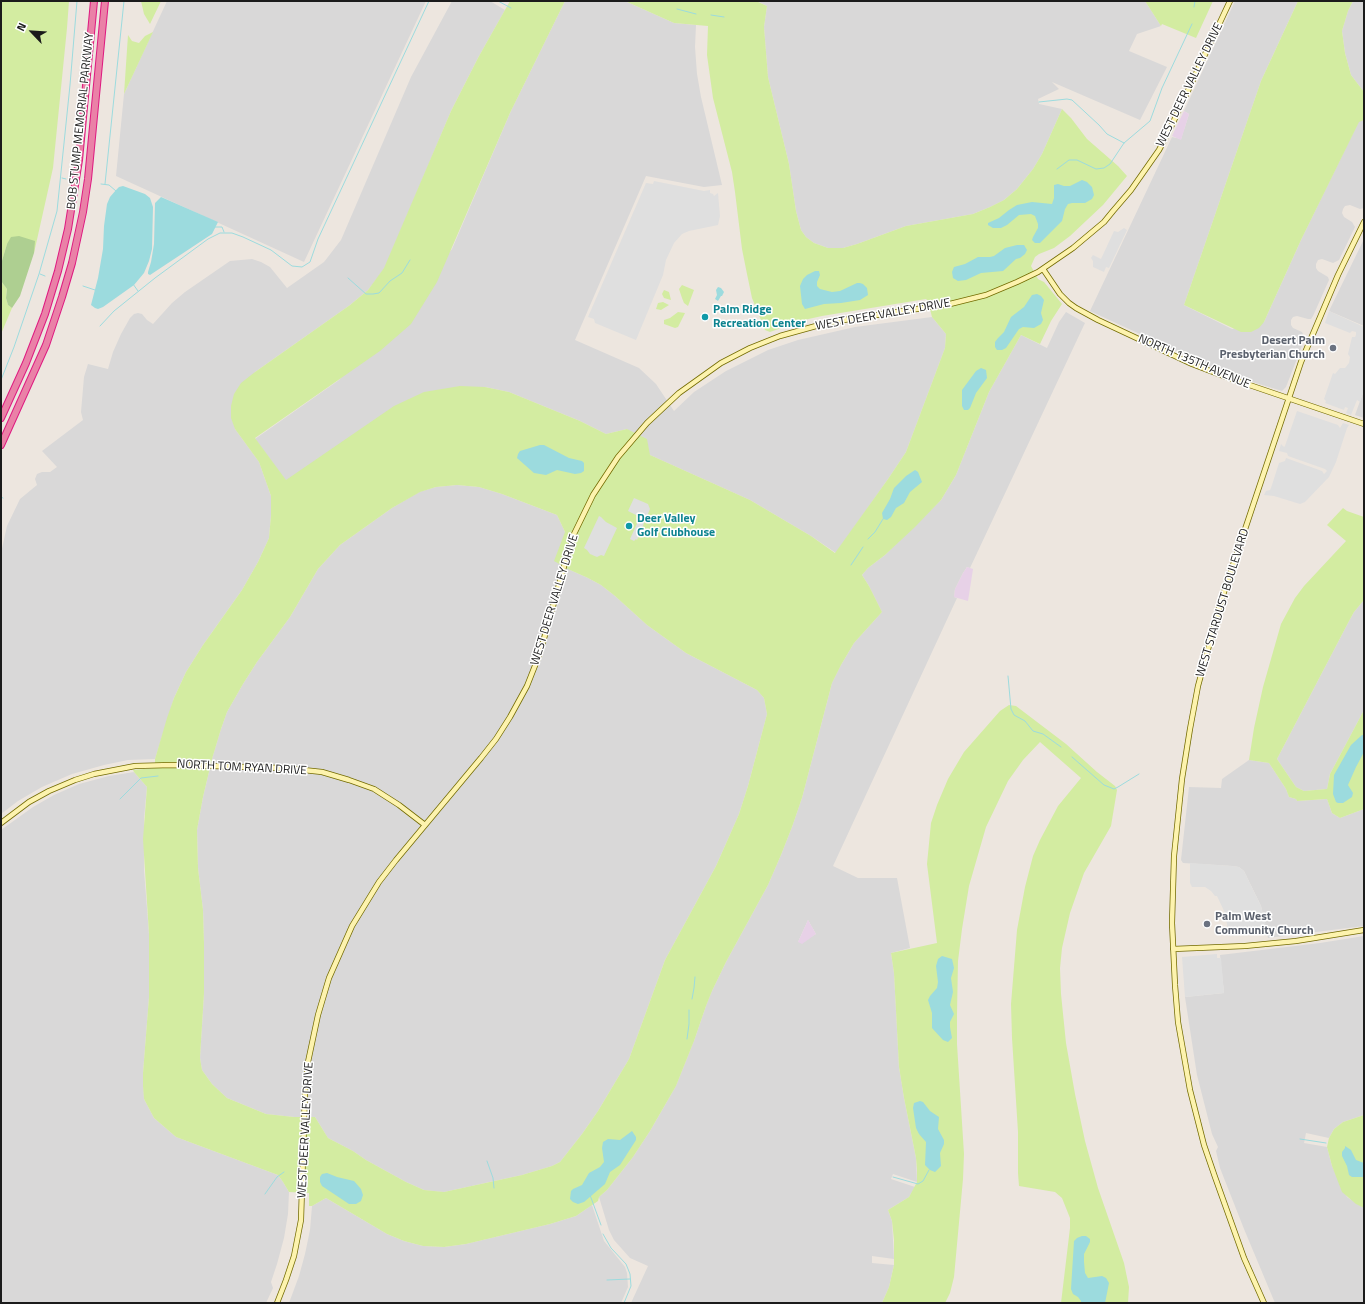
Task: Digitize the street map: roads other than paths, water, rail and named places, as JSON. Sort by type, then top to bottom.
[{"type":"highway","name":"BOB STUMP MEMORIAL PARKWAY","points":[[1,418],[21,376],[40,328],[54,285],[67,236],[79,160],[94,1]]},
{"type":"highway","name":"BOB STUMP MEMORIAL PARKWAY","points":[[1,445],[46,345],[62,297],[74,252],[84,207],[90,163],[105,1]]},
{"type":"street","name":"WEST DEER VALLEY DRIVE","points":[[277,1303],[294,1256],[301,1220],[305,1092],[311,1047],[324,991],[343,945],[365,903],[386,871],[486,752],[510,717],[522,696],[540,653],[574,534],[597,488],[618,457],[661,408],[679,393],[703,374],[750,348],[780,336],[832,322],[957,302],[982,296],[1017,282],[1043,269],[1073,248],[1104,222],[1123,200],[1150,162],[1168,133],[1230,1]]},
{"type":"street","name":"WEST STARDUST BOULEVARD","points":[[1264,1303],[1244,1258],[1204,1145],[1190,1090],[1178,1022],[1173,950],[1172,891],[1177,823],[1183,772],[1198,686],[1222,598],[1301,362],[1320,314],[1364,222]]},
{"type":"street","name":"NORTH 135TH AVENUE","points":[[1043,269],[1060,294],[1076,308],[1088,315],[1226,377],[1364,424]]},
{"type":"street","name":"NORTH TOM RYAN DRIVE","points":[[1,823],[29,802],[49,791],[75,780],[94,774],[135,766],[166,765],[285,768],[322,772],[374,789],[399,804],[424,825]]},
{"type":"street","points":[[1173,950],[1289,942],[1364,930]]},
{"type":"water","points":[[1082,180],[1087,182],[1092,187],[1094,195],[1092,199],[1085,203],[1068,204],[1062,221],[1040,243],[1035,243],[1032,240],[1038,228],[1038,224],[1035,216],[1031,214],[1019,215],[1001,228],[993,228],[988,225],[988,223],[999,218],[1017,205],[1032,202],[1052,204],[1054,198],[1054,185],[1058,184],[1070,186]]},
{"type":"water","points":[[123,186],[145,194],[150,198],[153,207],[152,249],[144,273],[134,285],[98,309],[91,305],[103,249],[107,204],[110,197],[116,190]]},
{"type":"water","points":[[161,197],[218,222],[212,234],[150,275],[148,272],[154,244],[155,203]]},
{"type":"water","points":[[1024,245],[1027,250],[1025,254],[1016,259],[1003,271],[981,273],[966,280],[958,281],[953,278],[952,272],[954,267],[965,264],[978,257],[994,256],[1005,248]]},
{"type":"water","points":[[815,271],[819,271],[820,275],[817,286],[820,289],[832,292],[840,291],[860,283],[867,288],[868,295],[860,300],[824,304],[805,309],[802,304],[800,286],[803,279],[807,275]]},
{"type":"water","points":[[718,287],[724,292],[718,301],[715,299],[717,295],[716,290]]},
{"type":"water","points":[[1037,294],[1044,300],[1041,313],[1043,320],[1041,324],[1034,328],[1023,327],[1019,329],[1006,348],[997,350],[995,347],[995,342],[1004,332],[1011,317],[1024,307],[1032,295]]},
{"type":"water","points":[[981,368],[986,370],[987,378],[976,393],[970,408],[968,410],[964,410],[962,406],[962,390],[976,371]]},
{"type":"water","points":[[544,445],[569,458],[582,461],[584,463],[584,471],[575,474],[557,470],[546,475],[534,473],[517,458],[520,451]]},
{"type":"water","points":[[915,470],[918,472],[922,482],[910,492],[904,503],[896,508],[891,517],[887,520],[883,519],[882,513],[894,488],[906,476]]},
{"type":"water","points":[[1362,735],[1364,735],[1364,752],[1348,785],[1353,793],[1352,797],[1343,803],[1338,803],[1336,802],[1333,794],[1334,775],[1351,745]]},
{"type":"water","points":[[942,956],[952,959],[954,968],[951,978],[953,992],[950,1005],[954,1014],[950,1022],[952,1038],[948,1042],[943,1040],[932,1028],[932,1013],[928,1000],[937,988],[938,982],[936,966],[938,959]]},
{"type":"water","points":[[920,1101],[923,1102],[930,1111],[939,1117],[938,1129],[944,1140],[940,1153],[941,1166],[935,1172],[930,1170],[925,1165],[926,1142],[916,1128],[913,1108],[914,1103]]},
{"type":"water","points":[[632,1131],[636,1137],[636,1140],[620,1165],[610,1172],[605,1184],[584,1202],[578,1204],[573,1202],[570,1199],[571,1191],[582,1185],[589,1173],[600,1167],[604,1162],[602,1148],[603,1142],[608,1139],[620,1140]]},
{"type":"water","points":[[1345,1146],[1351,1150],[1356,1160],[1364,1163],[1364,1177],[1352,1177],[1349,1175],[1347,1166],[1342,1156]]},
{"type":"water","points":[[327,1173],[354,1181],[361,1189],[363,1195],[361,1201],[356,1204],[349,1204],[322,1186],[320,1177],[322,1174]]},
{"type":"water","points":[[1082,1236],[1086,1236],[1090,1239],[1084,1254],[1085,1273],[1088,1278],[1102,1276],[1106,1278],[1109,1283],[1105,1303],[1081,1303],[1078,1297],[1073,1294],[1071,1289],[1074,1241]]},
{"type":"waterway","points":[[1,380],[39,274],[57,211],[77,1]]},
{"type":"waterway","points":[[105,184],[124,1]]},
{"type":"waterway","points":[[100,326],[114,311],[155,278],[208,239],[220,233],[232,233],[243,237],[271,250],[292,266],[302,267],[310,262],[318,239],[429,1]]},
{"type":"waterway","points":[[498,1],[511,8]]},
{"type":"waterway","points":[[1194,7],[1195,1]]},
{"type":"waterway","points":[[677,9],[696,14]]},
{"type":"waterway","points":[[711,15],[724,17]]},
{"type":"waterway","points":[[1057,169],[1069,160],[1077,160],[1096,169],[1104,168],[1110,164],[1124,143],[1150,121],[1162,88],[1192,24]]},
{"type":"waterway","points":[[1039,102],[1067,99],[1072,100],[1107,134],[1124,143]]},
{"type":"waterway","points":[[62,178],[66,179]]},
{"type":"waterway","points":[[101,184],[109,185],[116,191]]},
{"type":"waterway","points":[[215,227],[222,227],[224,232]]},
{"type":"waterway","points":[[348,278],[366,294],[379,293],[390,281],[402,273],[410,260]]},
{"type":"waterway","points":[[40,274],[45,276]]},
{"type":"waterway","points":[[133,284],[138,291]]},
{"type":"waterway","points":[[83,286],[95,290]]},
{"type":"waterway","points":[[868,539],[875,532],[883,519]]},
{"type":"waterway","points":[[851,565],[863,547]]},
{"type":"waterway","points":[[1008,676],[1011,709],[1014,715],[1025,721],[1033,731],[1043,734],[1061,747]]},
{"type":"waterway","points":[[1072,757],[1104,785],[1114,789],[1139,774]]},
{"type":"waterway","points":[[120,799],[141,778],[158,776]]},
{"type":"waterway","points":[[692,999],[695,977]]},
{"type":"waterway","points":[[687,1039],[689,1010]]},
{"type":"waterway","points":[[1300,1139],[1326,1143]]},
{"type":"waterway","points":[[487,1161],[493,1178],[494,1188]]},
{"type":"waterway","points":[[893,1177],[918,1184],[923,1181],[929,1170]]},
{"type":"waterway","points":[[265,1194],[277,1177],[284,1172]]},
{"type":"waterway","points":[[590,1195],[601,1225]]},
{"type":"waterway","points":[[603,1234],[611,1248],[626,1264],[630,1274],[631,1286],[624,1303]]},
{"type":"waterway","points":[[607,1280],[630,1279]]},
{"type":"place","name":"Palm Ridge Recreation Center","points":[[705,317]]},
{"type":"place","name":"Desert Palm Presbyterian Church","points":[[1333,348]]},
{"type":"place","name":"Deer Valley Golf Clubhouse","points":[[629,526]]},
{"type":"place","name":"Palm West Community Church","points":[[1207,924]]}]
